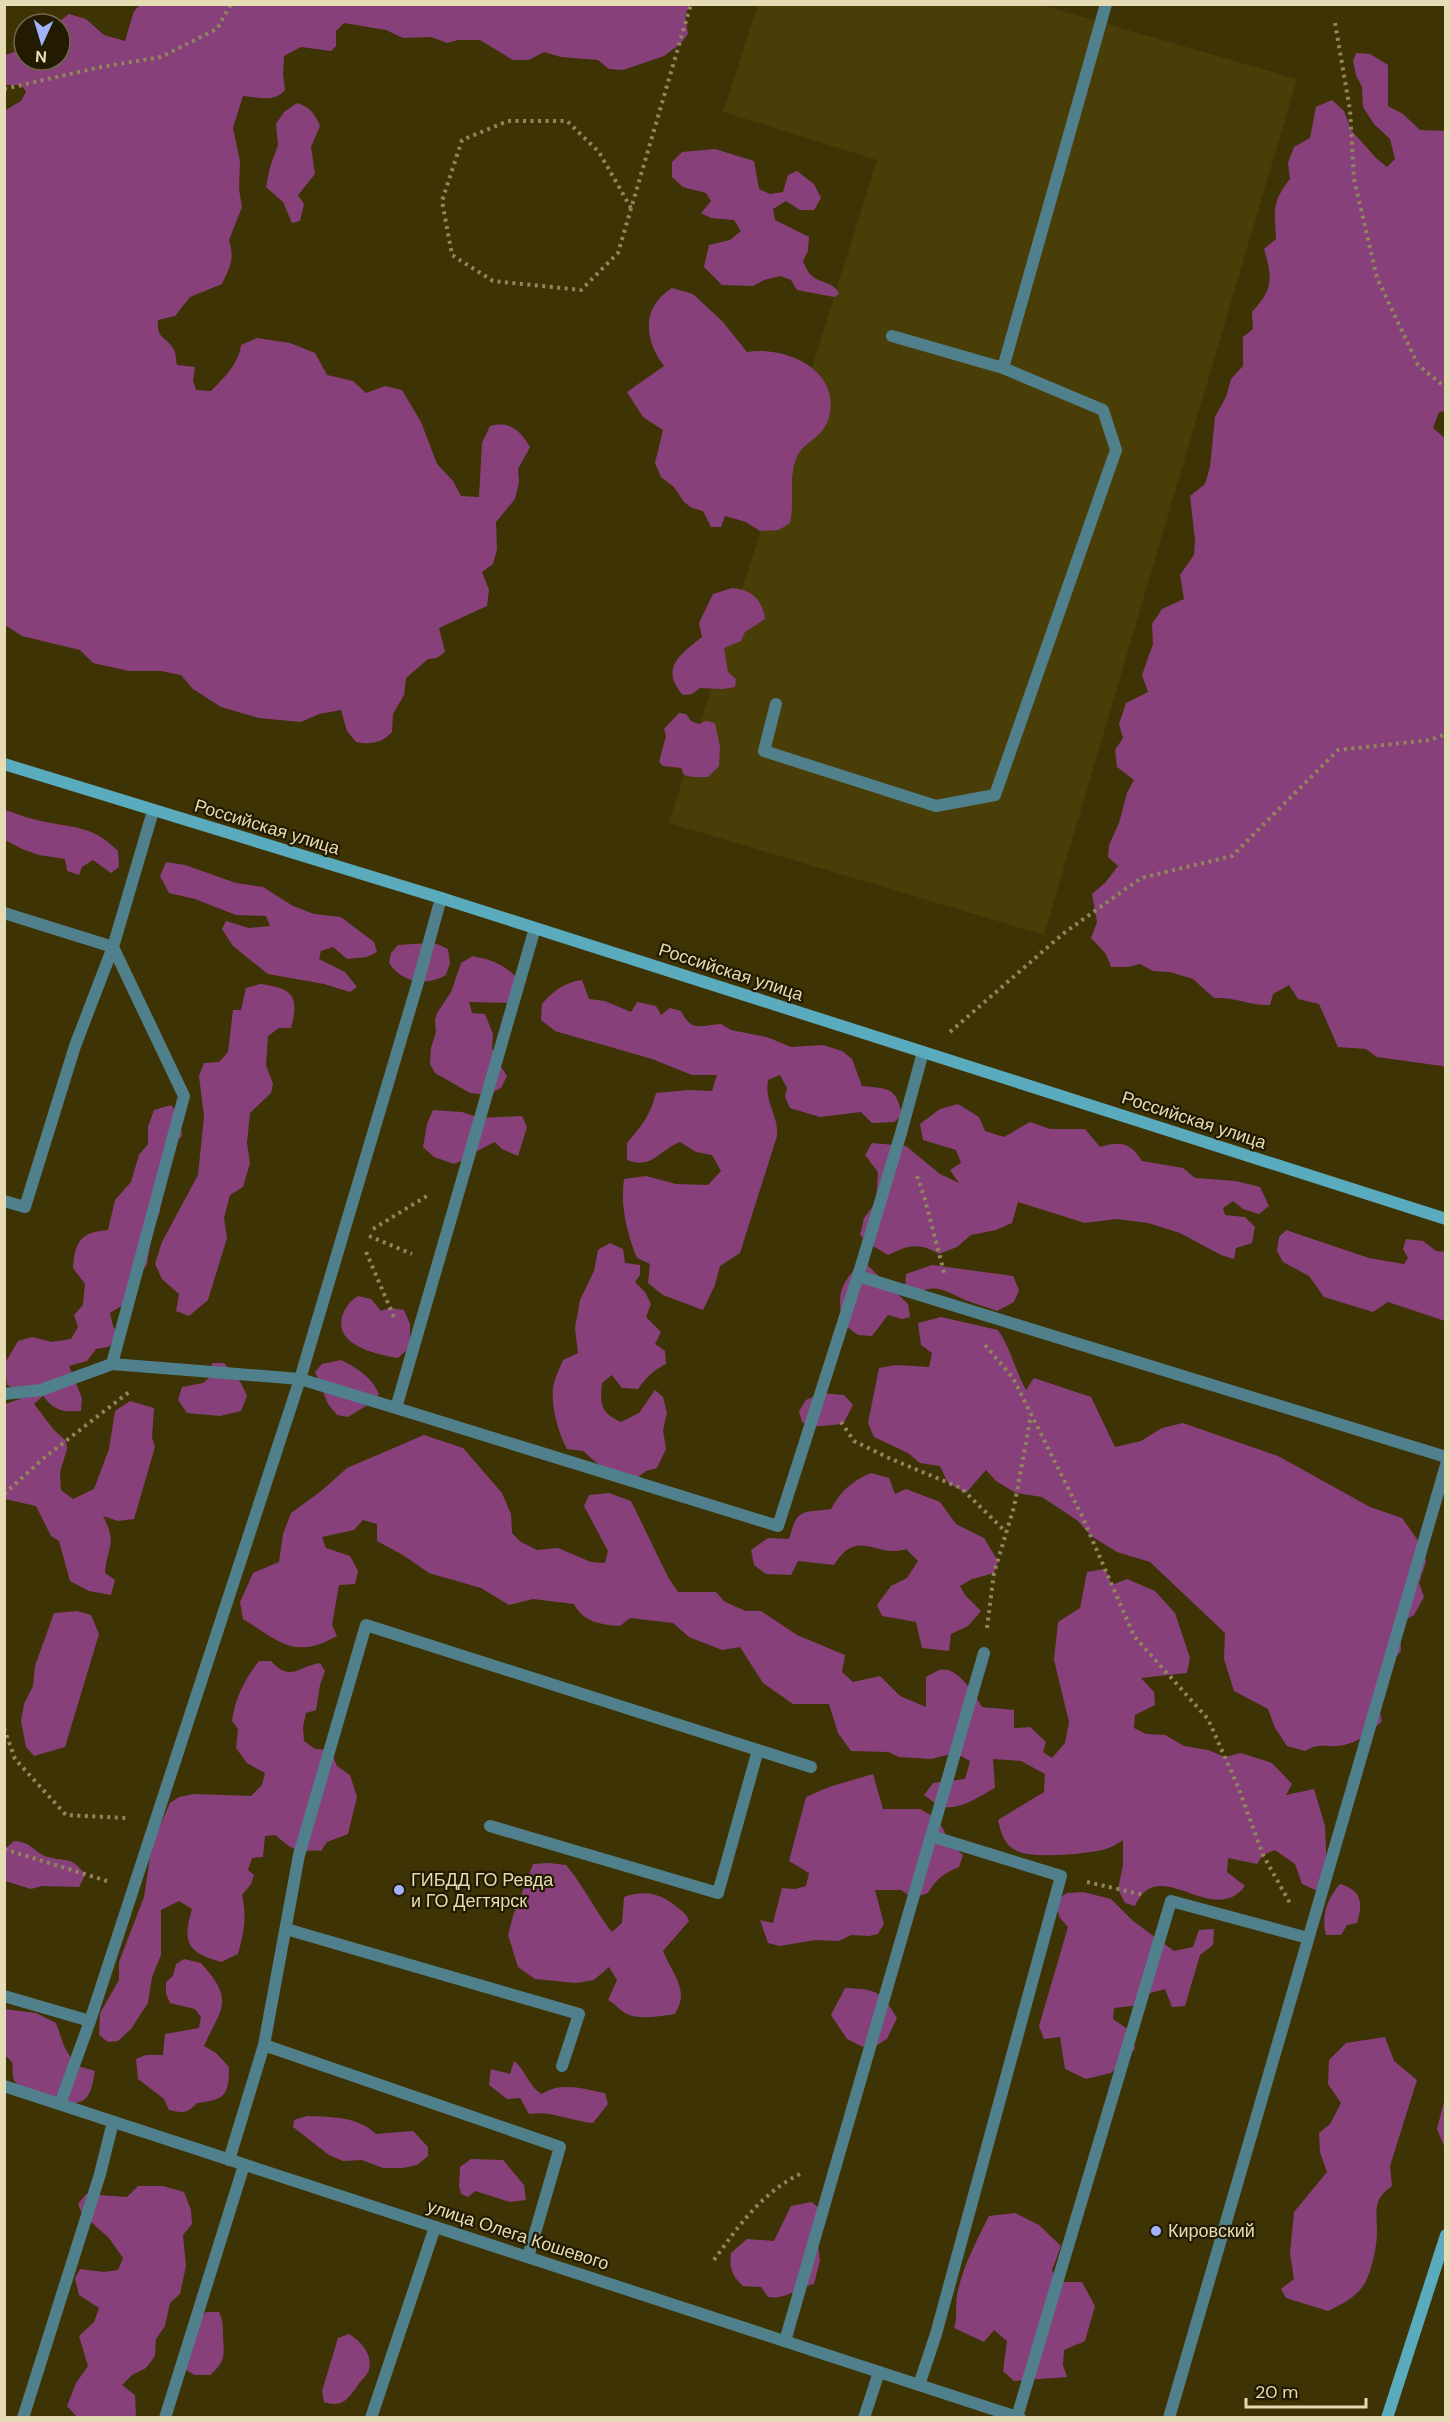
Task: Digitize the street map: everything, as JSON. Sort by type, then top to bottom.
[{"type":"main road","name":"Российская улица","points":[[4,764],[441,898],[1446,1219]]},
{"type":"main road","points":[[1387,2418],[1446,2235]]},
{"type":"street","points":[[1002,368],[1106,4]]},
{"type":"street","points":[[776,704],[764,751],[936,806],[995,795],[1116,450],[1103,410],[1002,368],[892,336]]},
{"type":"street","points":[[4,1201],[25,1207],[75,1046],[113,947],[153,811]]},
{"type":"street","points":[[60,2104],[90,2021],[300,1379],[441,898]]},
{"type":"street","points":[[4,913],[113,947],[184,1096],[112,1364]]},
{"type":"street","points":[[396,1408],[535,928]]},
{"type":"street","points":[[4,1394],[41,1390],[112,1364],[300,1379],[778,1526],[902,1133],[923,1052]]},
{"type":"street","points":[[858,1276],[1446,1456]]},
{"type":"street","points":[[1169,2418],[1446,1466]]},
{"type":"street","points":[[229,2160],[264,2045],[299,1855],[366,1625],[811,1767]]},
{"type":"street","points":[[785,2341],[984,1653]]},
{"type":"street","points":[[490,1826],[718,1893],[758,1750]]},
{"type":"street","points":[[919,2385],[936,2334],[1061,1876],[931,1836]]},
{"type":"street","points":[[1019,2417],[1171,1901],[1308,1938]]},
{"type":"street","points":[[286,1929],[579,2014],[562,2066]]},
{"type":"street","points":[[4,1996],[90,2021]]},
{"type":"street","points":[[264,2045],[560,2147],[528,2258]]},
{"type":"street","name":"улица Олега Кошевого","points":[[4,2086],[1019,2417]]},
{"type":"street","points":[[23,2418],[100,2174],[114,2122]]},
{"type":"street","points":[[165,2418],[244,2165]]},
{"type":"street","points":[[371,2418],[435,2227]]},
{"type":"street","points":[[864,2418],[879,2372]]},
{"type":"path","points":[[4,89],[101,67],[161,57],[218,29],[231,4]]},
{"type":"path","points":[[632,208],[598,152],[567,121],[508,121],[462,140],[442,201],[452,255],[493,281],[581,290],[618,253],[632,208],[691,4]]},
{"type":"path","points":[[1335,23],[1350,110],[1354,179],[1377,278],[1418,365],[1446,388]]},
{"type":"path","points":[[923,1052],[963,1024],[1064,933],[1141,878],[1232,856],[1338,750],[1430,740],[1446,734]]},
{"type":"path","points":[[902,1133],[924,1196],[952,1304]]},
{"type":"path","points":[[360,1237],[464,1173]]},
{"type":"path","points":[[341,1240],[369,1235],[437,1265]]},
{"type":"path","points":[[360,1237],[390,1308],[412,1352]]},
{"type":"path","points":[[983,1342],[1012,1378],[1082,1516],[1134,1636],[1208,1719],[1239,1789],[1263,1856],[1308,1938]]},
{"type":"path","points":[[4,1494],[45,1457],[161,1368]]},
{"type":"path","points":[[821,1393],[854,1441],[961,1488],[1006,1532]]},
{"type":"path","points":[[984,1653],[994,1573],[1014,1507],[1031,1415]]},
{"type":"path","points":[[4,1728],[15,1760],[66,1815],[156,1819]]},
{"type":"path","points":[[4,1849],[133,1889]]},
{"type":"path","points":[[1061,1876],[1171,1901]]},
{"type":"path","points":[[714,2260],[750,2211],[788,2180],[838,2157]]},
{"type":"shaded area","points":[[141,4],[690,5],[685,15],[688,34],[680,44],[664,56],[623,70],[609,69],[598,60],[561,57],[544,52],[529,60],[513,60],[480,40],[458,40],[447,43],[431,37],[403,38],[386,30],[344,23],[336,31],[336,46],[331,51],[301,47],[284,56],[285,90],[281,94],[271,98],[243,96],[233,128],[240,161],[239,189],[242,207],[229,240],[232,258],[229,267],[222,284],[190,297],[175,316],[158,320],[160,335],[174,350],[177,365],[195,367],[193,381],[196,390],[211,391],[234,364],[241,345],[257,338],[290,343],[315,353],[327,375],[353,381],[366,393],[385,386],[402,390],[421,422],[437,464],[453,481],[461,496],[479,497],[482,443],[490,426],[503,425],[514,428],[530,447],[518,469],[519,482],[515,499],[496,522],[497,549],[493,564],[482,572],[489,590],[487,606],[439,628],[445,652],[437,658],[428,659],[406,678],[404,695],[393,714],[392,732],[376,742],[356,742],[347,731],[341,710],[319,714],[301,722],[259,718],[221,707],[193,689],[181,675],[161,671],[129,671],[93,663],[80,650],[22,636],[5,625],[4,111],[21,101],[26,92],[21,85],[5,85],[5,55],[12,53],[12,72],[72,72],[72,15],[86,19],[104,35],[125,41],[134,11]]},
{"type":"shaded area","points":[[758,5],[1041,5],[1297,79],[1044,935],[669,823],[877,160],[723,112]]},
{"type":"shaded area","points":[[1356,53],[1370,54],[1388,65],[1388,106],[1403,114],[1420,130],[1445,131],[1446,411],[1439,412],[1433,428],[1446,439],[1445,1068],[1377,1057],[1366,1049],[1338,1047],[1319,1004],[1298,999],[1289,985],[1273,994],[1270,1005],[1214,998],[1193,979],[1170,972],[1153,971],[1140,964],[1111,967],[1106,954],[1091,938],[1097,922],[1092,894],[1105,883],[1118,866],[1108,857],[1109,845],[1119,823],[1127,793],[1134,780],[1117,767],[1115,750],[1123,738],[1119,724],[1126,703],[1148,692],[1142,675],[1153,644],[1152,624],[1162,609],[1184,599],[1180,575],[1194,555],[1195,540],[1190,496],[1205,484],[1210,467],[1215,417],[1226,397],[1231,379],[1243,366],[1243,337],[1253,329],[1252,312],[1267,290],[1270,276],[1264,249],[1276,239],[1277,201],[1290,179],[1288,163],[1294,147],[1310,138],[1316,107],[1332,100],[1344,111],[1351,130],[1376,158],[1387,167],[1395,159],[1390,139],[1374,124],[1363,107],[1362,87],[1353,61]]},
{"type":"shaded area","points":[[297,103],[312,112],[320,126],[311,147],[315,174],[298,195],[304,204],[300,221],[292,223],[283,202],[266,187],[278,145],[276,124],[284,112]]},
{"type":"shaded area","points":[[715,149],[754,161],[759,189],[770,194],[783,192],[788,175],[797,171],[814,184],[821,198],[814,210],[800,210],[786,201],[773,209],[775,220],[809,237],[808,251],[803,261],[807,270],[814,277],[834,287],[839,294],[834,297],[797,290],[791,280],[780,276],[764,280],[753,286],[722,285],[704,267],[709,245],[730,240],[741,231],[734,220],[711,218],[701,213],[711,201],[706,193],[683,187],[672,177],[672,162],[682,152]]},
{"type":"shaded area","points":[[672,288],[693,294],[723,322],[747,352],[762,351],[793,357],[807,364],[827,386],[830,400],[829,417],[822,431],[803,448],[796,459],[792,475],[790,523],[779,530],[760,531],[746,522],[725,516],[721,527],[711,527],[703,511],[692,508],[684,502],[674,487],[661,477],[655,463],[663,430],[643,417],[627,392],[664,366],[652,346],[649,324],[655,305]]},
{"type":"shaded area","points":[[732,588],[745,591],[755,597],[762,606],[765,619],[745,632],[741,641],[724,648],[728,672],[736,679],[735,687],[700,688],[692,694],[683,695],[673,677],[676,662],[702,637],[699,623],[713,594]]},
{"type":"shaded area","points":[[679,713],[686,714],[691,721],[699,724],[706,721],[715,723],[720,747],[719,766],[708,777],[684,775],[681,768],[663,766],[659,762],[666,736],[664,729]]},
{"type":"shaded area","points":[[5,810],[33,819],[89,831],[118,851],[119,867],[111,873],[93,860],[82,867],[79,875],[67,871],[65,859],[39,855],[22,849],[5,840]]},
{"type":"shaded area","points":[[166,862],[185,865],[236,883],[263,887],[293,906],[314,914],[341,917],[374,942],[377,952],[367,957],[347,959],[333,947],[321,951],[319,959],[345,972],[357,987],[350,992],[324,984],[268,974],[233,946],[222,929],[226,921],[249,928],[270,926],[266,916],[236,915],[195,899],[169,893],[160,876]]},
{"type":"shaded area","points":[[429,943],[448,949],[450,963],[446,975],[430,981],[415,981],[401,975],[389,963],[391,953],[398,945]]},
{"type":"shaded area","points":[[473,956],[499,964],[520,981],[509,1003],[469,1002],[472,1013],[485,1014],[493,1034],[492,1048],[507,1076],[501,1088],[487,1095],[470,1093],[435,1073],[430,1064],[437,1013],[451,992],[461,963]]},
{"type":"shaded area","points":[[582,980],[589,999],[605,1001],[631,1012],[637,1002],[656,1006],[661,1015],[670,1008],[681,1011],[689,1022],[697,1026],[721,1024],[731,1030],[767,1037],[791,1047],[823,1045],[842,1051],[852,1059],[862,1086],[889,1091],[894,1094],[900,1106],[902,1115],[894,1122],[872,1123],[861,1112],[820,1117],[790,1108],[785,1097],[787,1088],[780,1075],[768,1080],[768,1096],[776,1122],[777,1136],[740,1253],[720,1266],[715,1285],[703,1310],[663,1295],[648,1283],[650,1264],[637,1258],[633,1249],[625,1219],[623,1189],[624,1179],[646,1176],[676,1184],[708,1185],[721,1171],[712,1155],[696,1152],[680,1142],[649,1161],[643,1163],[627,1160],[627,1143],[645,1120],[656,1093],[688,1090],[712,1091],[717,1075],[692,1075],[652,1059],[555,1031],[541,1020],[542,1004],[550,995],[565,985]]},
{"type":"shaded area","points":[[260,984],[280,988],[291,995],[294,1001],[294,1017],[291,1028],[279,1028],[268,1036],[266,1065],[273,1084],[271,1093],[250,1113],[247,1143],[250,1163],[243,1187],[230,1195],[224,1218],[227,1238],[208,1300],[189,1316],[176,1311],[179,1294],[162,1279],[155,1264],[162,1242],[198,1175],[204,1117],[199,1076],[204,1063],[219,1062],[228,1052],[233,1010],[241,1010],[246,988]]},
{"type":"shaded area","points":[[958,1104],[979,1117],[985,1131],[1004,1137],[1030,1122],[1050,1129],[1085,1129],[1100,1147],[1114,1144],[1124,1145],[1133,1150],[1142,1161],[1183,1168],[1195,1178],[1236,1181],[1260,1187],[1269,1206],[1259,1214],[1243,1209],[1233,1201],[1223,1208],[1225,1215],[1245,1217],[1255,1227],[1252,1243],[1236,1248],[1234,1259],[1221,1255],[1180,1233],[1148,1223],[1117,1219],[1085,1223],[1018,1202],[1012,1223],[996,1230],[971,1235],[957,1247],[939,1254],[914,1246],[888,1255],[868,1243],[860,1235],[864,1218],[876,1202],[878,1172],[865,1155],[872,1143],[906,1146],[940,1174],[959,1183],[950,1170],[961,1163],[956,1150],[923,1140],[920,1124],[940,1109]]},
{"type":"shaded area","points":[[171,1105],[179,1115],[182,1136],[170,1148],[161,1181],[160,1211],[152,1234],[147,1264],[123,1305],[110,1313],[119,1337],[108,1347],[96,1349],[87,1361],[69,1366],[82,1398],[81,1411],[59,1410],[43,1396],[34,1404],[54,1430],[66,1441],[67,1449],[60,1472],[61,1490],[73,1499],[94,1489],[109,1449],[115,1411],[130,1401],[154,1408],[152,1438],[155,1447],[134,1519],[118,1521],[103,1516],[111,1539],[105,1573],[115,1580],[111,1595],[89,1591],[70,1581],[59,1541],[51,1536],[36,1506],[5,1499],[5,1404],[20,1399],[20,1392],[7,1385],[5,1363],[18,1341],[32,1337],[52,1342],[71,1339],[78,1327],[74,1315],[83,1305],[85,1284],[73,1268],[75,1251],[85,1236],[108,1230],[115,1200],[131,1182],[139,1155],[148,1144],[148,1127],[154,1110]]},
{"type":"shaded area","points":[[433,1110],[462,1112],[480,1118],[522,1116],[527,1127],[518,1156],[502,1149],[495,1142],[454,1164],[434,1157],[423,1147],[427,1124]]},
{"type":"shaded area","points":[[1286,1230],[1369,1258],[1404,1264],[1408,1258],[1403,1249],[1406,1239],[1423,1241],[1436,1251],[1445,1252],[1445,1321],[1388,1302],[1373,1312],[1324,1297],[1309,1276],[1283,1262],[1277,1251],[1279,1237]]},
{"type":"shaded area","points":[[610,1243],[623,1249],[625,1263],[640,1265],[640,1275],[635,1282],[645,1292],[651,1304],[646,1317],[661,1332],[655,1344],[665,1351],[666,1364],[650,1374],[638,1389],[622,1388],[612,1375],[602,1383],[603,1407],[609,1415],[621,1422],[639,1413],[655,1390],[663,1397],[667,1413],[663,1430],[666,1449],[657,1468],[646,1471],[633,1481],[598,1464],[583,1451],[567,1449],[558,1427],[553,1403],[554,1385],[563,1360],[578,1353],[575,1328],[580,1300],[594,1271],[598,1250]]},
{"type":"shaded area","points":[[863,1261],[908,1304],[910,1317],[902,1319],[888,1315],[872,1336],[858,1335],[843,1324],[841,1313],[842,1289],[850,1275]]},
{"type":"shaded area","points":[[932,1265],[1013,1276],[1019,1290],[1014,1302],[997,1311],[942,1290],[930,1289],[917,1293],[905,1290],[906,1274]]},
{"type":"shaded area","points":[[358,1296],[371,1299],[381,1311],[390,1308],[404,1310],[410,1324],[410,1347],[398,1358],[369,1351],[350,1341],[344,1334],[341,1325],[343,1314]]},
{"type":"shaded area","points":[[941,1317],[998,1330],[1026,1390],[1034,1378],[1091,1397],[1115,1447],[1141,1441],[1162,1428],[1183,1423],[1278,1456],[1370,1507],[1402,1518],[1422,1546],[1426,1562],[1419,1583],[1424,1597],[1414,1615],[1400,1623],[1401,1651],[1387,1668],[1377,1701],[1382,1721],[1362,1738],[1344,1745],[1318,1746],[1305,1751],[1287,1746],[1275,1728],[1268,1709],[1234,1691],[1224,1659],[1225,1633],[1150,1562],[1117,1552],[1091,1536],[1078,1521],[1042,1497],[1016,1493],[996,1481],[986,1470],[966,1493],[948,1483],[940,1466],[920,1463],[908,1453],[874,1437],[868,1423],[879,1368],[896,1365],[929,1367],[932,1353],[921,1345],[918,1323]]},
{"type":"shaded area","points":[[341,1360],[363,1374],[379,1394],[374,1401],[348,1417],[337,1415],[328,1404],[315,1372],[322,1364]]},
{"type":"shaded area","points":[[212,1363],[224,1363],[241,1383],[247,1396],[241,1411],[220,1416],[187,1413],[178,1400],[182,1387],[203,1383],[210,1377]]},
{"type":"shaded area","points":[[821,1393],[844,1395],[853,1405],[843,1424],[810,1427],[802,1422],[799,1411],[806,1400]]},
{"type":"shaded area","points":[[424,1435],[463,1448],[502,1493],[511,1514],[512,1533],[521,1542],[537,1550],[558,1548],[591,1562],[605,1563],[608,1551],[584,1506],[589,1495],[609,1493],[631,1501],[668,1577],[678,1592],[716,1592],[725,1602],[746,1611],[761,1611],[797,1635],[845,1655],[842,1672],[853,1682],[880,1676],[900,1696],[926,1707],[926,1677],[940,1670],[953,1672],[965,1682],[982,1707],[1014,1710],[1014,1728],[1030,1727],[1046,1742],[1043,1752],[1052,1758],[1065,1743],[1069,1722],[1054,1660],[1058,1622],[1080,1608],[1087,1572],[1105,1569],[1112,1585],[1127,1579],[1155,1591],[1175,1613],[1190,1658],[1187,1673],[1141,1678],[1154,1692],[1155,1705],[1135,1715],[1134,1728],[1146,1734],[1165,1735],[1184,1746],[1208,1750],[1225,1757],[1241,1753],[1272,1763],[1292,1784],[1286,1795],[1314,1789],[1325,1826],[1327,1872],[1322,1893],[1302,1884],[1295,1864],[1275,1850],[1263,1855],[1257,1864],[1228,1858],[1227,1872],[1245,1886],[1232,1897],[1218,1900],[1171,1887],[1157,1886],[1145,1891],[1135,1906],[1125,1903],[1118,1889],[1123,1865],[1123,1840],[1098,1851],[1047,1855],[1017,1851],[1006,1842],[998,1820],[1044,1792],[1045,1774],[1021,1761],[993,1759],[995,1788],[962,1805],[940,1806],[924,1795],[933,1783],[965,1779],[970,1761],[955,1753],[931,1759],[899,1757],[888,1752],[851,1751],[838,1733],[829,1704],[793,1704],[763,1683],[740,1647],[722,1650],[689,1637],[673,1623],[630,1618],[620,1626],[606,1625],[588,1619],[574,1604],[533,1599],[509,1605],[481,1588],[429,1573],[377,1541],[377,1524],[363,1520],[354,1530],[322,1537],[326,1548],[350,1556],[358,1571],[355,1584],[339,1585],[332,1625],[337,1636],[309,1647],[298,1647],[278,1641],[243,1619],[240,1602],[253,1573],[279,1562],[283,1534],[291,1513],[347,1468]]},
{"type":"shaded area","points":[[871,1473],[889,1478],[895,1494],[906,1489],[940,1502],[956,1524],[984,1538],[998,1561],[994,1573],[972,1579],[960,1586],[965,1595],[981,1611],[968,1626],[951,1634],[949,1651],[922,1648],[916,1622],[882,1616],[877,1605],[891,1586],[907,1578],[918,1561],[906,1549],[895,1551],[859,1545],[851,1547],[834,1565],[798,1561],[791,1575],[766,1574],[754,1565],[751,1550],[768,1538],[789,1539],[798,1517],[806,1512],[831,1509],[848,1487]]},
{"type":"shaded area","points":[[77,1611],[91,1615],[99,1634],[65,1747],[34,1756],[26,1747],[21,1721],[24,1704],[33,1686],[35,1666],[54,1613]]},
{"type":"shaded area","points":[[259,1661],[271,1661],[278,1668],[289,1672],[320,1663],[325,1671],[316,1710],[306,1713],[303,1727],[304,1741],[315,1749],[330,1750],[337,1766],[350,1775],[357,1797],[348,1834],[327,1842],[321,1851],[297,1850],[275,1835],[265,1836],[263,1857],[252,1858],[248,1870],[254,1875],[251,1884],[242,1895],[244,1924],[238,1954],[221,1962],[194,1950],[190,1944],[188,1930],[192,1909],[179,1901],[161,1910],[161,1955],[152,1977],[148,2003],[131,2029],[118,2041],[108,2042],[99,2035],[100,2013],[119,1980],[119,1962],[144,1897],[152,1844],[170,1803],[179,1797],[194,1794],[251,1796],[262,1785],[265,1773],[247,1763],[236,1748],[238,1729],[232,1721],[241,1689]]},
{"type":"shaded area","points":[[873,1774],[883,1809],[920,1809],[936,1818],[948,1841],[963,1855],[959,1867],[941,1877],[928,1893],[913,1898],[901,1890],[875,1890],[884,1924],[878,1934],[851,1935],[839,1941],[815,1940],[780,1946],[768,1943],[760,1920],[773,1923],[782,1888],[795,1889],[806,1886],[809,1873],[789,1861],[806,1797],[829,1787]]},
{"type":"shaded area","points":[[14,1841],[25,1843],[48,1857],[73,1862],[85,1875],[79,1887],[42,1886],[31,1889],[5,1881],[5,1849]]},
{"type":"shaded area","points":[[533,1864],[566,1865],[612,1932],[622,1923],[624,1897],[631,1895],[645,1893],[658,1896],[671,1902],[686,1915],[689,1921],[663,1951],[680,1990],[681,1997],[675,2014],[644,2017],[632,2016],[622,2011],[608,2000],[617,1980],[609,1967],[594,1980],[576,1983],[535,1979],[518,1967],[508,1935],[513,1916]]},
{"type":"shaded area","points":[[1340,1884],[1353,1890],[1359,1898],[1360,1909],[1357,1923],[1347,1925],[1341,1935],[1326,1935],[1324,1921],[1326,1908]]},
{"type":"shaded area","points":[[1083,1892],[1111,1899],[1133,1921],[1174,1951],[1193,1947],[1199,1930],[1214,1929],[1213,1945],[1200,1955],[1185,2006],[1172,2007],[1165,1989],[1143,1995],[1140,2005],[1114,2008],[1113,2019],[1132,2032],[1135,2049],[1111,2073],[1086,2079],[1065,2069],[1060,2037],[1044,2039],[1039,2026],[1068,1927],[1060,1918],[1054,1901],[1067,1893]]},
{"type":"shaded area","points":[[184,1959],[201,1963],[212,1976],[222,1995],[220,2012],[204,2046],[216,2053],[229,2067],[228,2084],[219,2098],[197,2103],[187,2111],[181,2112],[169,2110],[164,2099],[138,2079],[136,2059],[146,2055],[163,2055],[165,2034],[199,2028],[201,2017],[195,2009],[170,2003],[166,1994],[166,1982],[173,1976],[176,1964]]},
{"type":"shaded area","points":[[845,1988],[877,1993],[897,2018],[887,2039],[869,2050],[847,2039],[831,2015]]},
{"type":"shaded area","points":[[4,2009],[36,2013],[56,2023],[64,2046],[75,2065],[95,2071],[92,2088],[85,2099],[74,2103],[55,2103],[26,2092],[19,2086],[13,2078],[12,2062],[5,2055]]},
{"type":"shaded area","points":[[1385,2037],[1394,2061],[1417,2080],[1390,2166],[1392,2186],[1378,2201],[1376,2244],[1368,2278],[1354,2296],[1328,2311],[1286,2298],[1281,2289],[1294,2279],[1290,2253],[1294,2212],[1327,2172],[1320,2152],[1319,2133],[1330,2124],[1341,2103],[1328,2084],[1329,2060],[1346,2043]]},
{"type":"shaded area","points":[[514,2061],[542,2094],[557,2088],[581,2088],[605,2093],[608,2104],[593,2123],[545,2113],[529,2114],[520,2098],[507,2099],[489,2085],[491,2069],[510,2074]]},
{"type":"shaded area","points":[[1445,2098],[1446,2146],[1444,2146],[1437,2129]]},
{"type":"shaded area","points":[[307,2116],[335,2117],[352,2121],[369,2128],[376,2134],[413,2131],[428,2147],[428,2156],[417,2165],[403,2168],[383,2168],[362,2160],[343,2161],[329,2155],[293,2127],[294,2120]]},
{"type":"shaded area","points":[[471,2159],[503,2160],[524,2185],[526,2200],[510,2202],[475,2191],[468,2197],[461,2194],[460,2167]]},
{"type":"shaded area","points":[[138,2186],[163,2186],[184,2192],[191,2210],[192,2224],[183,2235],[186,2266],[180,2294],[170,2303],[165,2326],[156,2339],[155,2356],[146,2368],[132,2375],[122,2385],[135,2395],[136,2417],[77,2417],[67,2406],[76,2383],[88,2366],[79,2336],[94,2322],[99,2308],[79,2295],[75,2278],[80,2269],[104,2272],[118,2270],[123,2258],[109,2238],[82,2214],[78,2204],[86,2194],[127,2197]]},
{"type":"shaded area","points":[[812,2202],[822,2211],[816,2231],[820,2260],[814,2284],[786,2295],[774,2297],[768,2297],[761,2287],[743,2286],[732,2271],[731,2253],[747,2239],[774,2241],[791,2206]]},
{"type":"shaded area","points":[[1015,2213],[1039,2225],[1061,2246],[1052,2270],[1057,2282],[1082,2282],[1095,2306],[1085,2341],[1064,2350],[1063,2365],[1067,2377],[1014,2381],[1003,2371],[1007,2341],[994,2330],[984,2342],[954,2328],[957,2295],[962,2275],[989,2216]]},
{"type":"shaded area","points":[[206,2312],[219,2312],[223,2326],[223,2357],[219,2366],[210,2375],[195,2375],[181,2367],[194,2324]]},
{"type":"shaded area","points":[[349,2334],[362,2344],[368,2354],[370,2364],[368,2371],[344,2401],[336,2404],[324,2402],[322,2391],[338,2338]]},
{"type":"place","name":"ГИБДД ГО Ревда и ГО Дегтярск","points":[[399,1890]]},
{"type":"place","name":"Кировский","points":[[1156,2231]]}]
